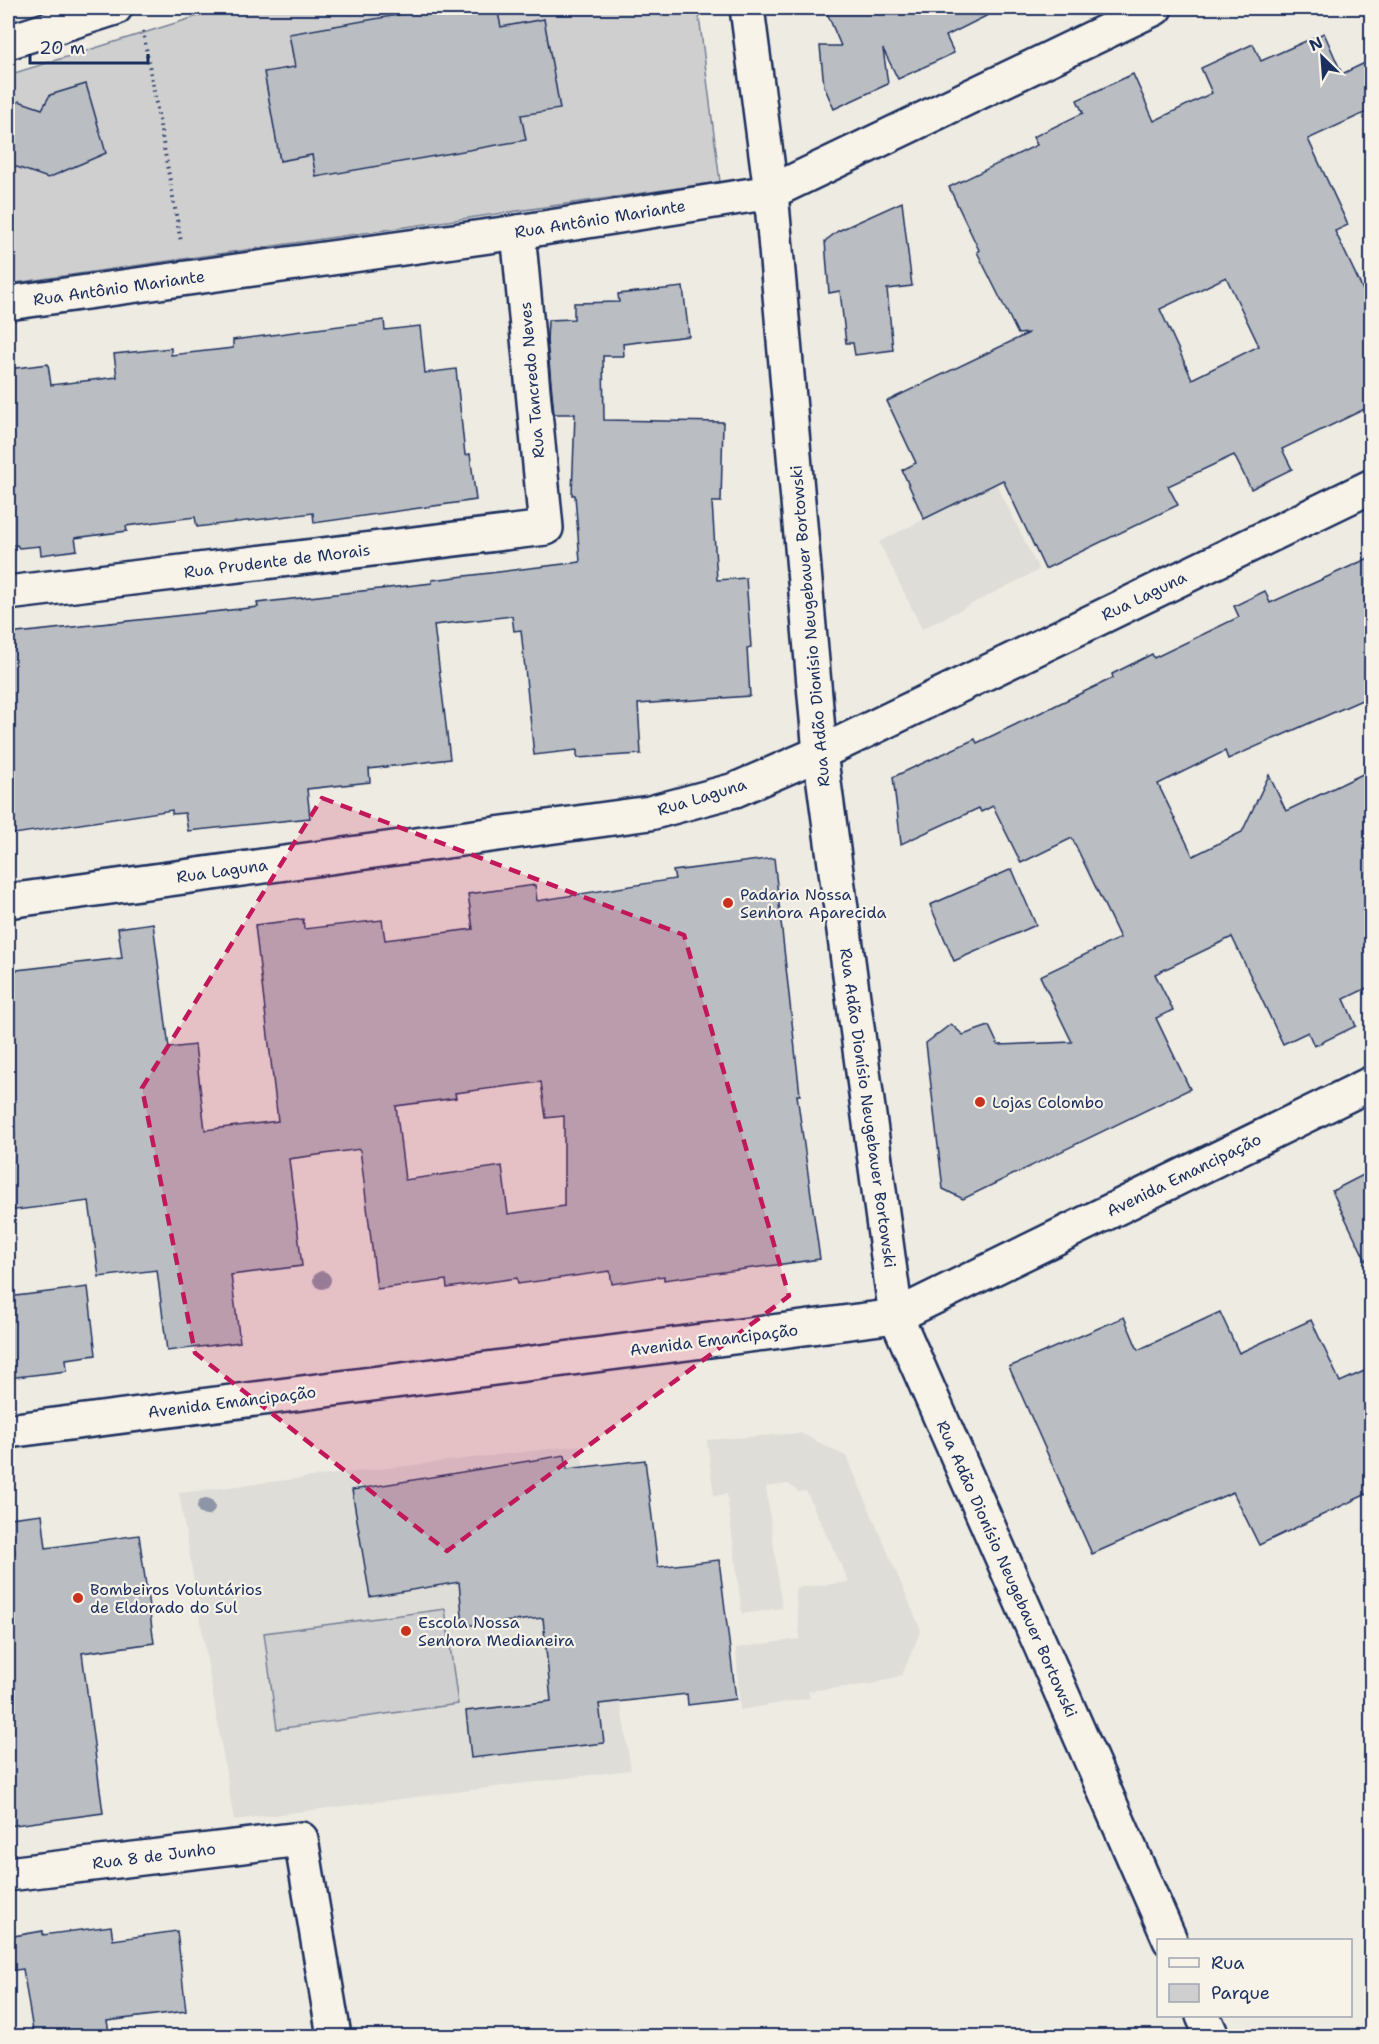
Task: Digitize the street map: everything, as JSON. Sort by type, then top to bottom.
[{"type":"street","name":"Rua Adão Dionísio Neugebauer Bortowski","points":[[747,8],[771,192],[820,753],[896,1316],[1169,1939]]},
{"type":"street","name":"Rua Antônio Mariante","points":[[8,303],[518,232],[771,192],[1155,8]]},
{"type":"street","points":[[8,42],[111,13]]},
{"type":"street","name":"Rua Tancredo Neves","points":[[518,232],[546,528]]},
{"type":"street","name":"Rua Laguna","points":[[8,900],[650,813],[735,790],[820,753],[1371,486]]},
{"type":"street","name":"Rua Prudente de Morais","points":[[8,593],[546,528]]},
{"type":"street","name":"Avenida Emancipação","points":[[8,1431],[896,1316],[1371,1083]]},
{"type":"street","name":"Rua 8 de Junho","points":[[8,1874],[301,1839],[333,2037]]},
{"type":"street","points":[[1203,2017],[1212,2037]]},
{"type":"path","points":[[111,13],[188,278]]},
{"type":"highlighted area","points":[[322,798],[684,935],[789,1296],[447,1551],[195,1353],[142,1088]]},
{"type":"shaded area","points":[[996,483],[1039,570],[922,629],[879,542]]},
{"type":"shaded area","points":[[801,1433],[847,1457],[921,1630],[902,1675],[872,1684],[808,1691],[810,1698],[740,1710],[736,1648],[800,1639],[795,1588],[849,1582],[806,1491],[799,1492],[788,1484],[766,1487],[782,1608],[742,1614],[727,1494],[714,1496],[707,1440]]},
{"type":"shaded area","name":"Escola Nossa Senhora Medianeira","points":[[580,1445],[631,1770],[234,1820],[179,1493]]},
{"type":"green space","points":[[224,8],[698,8],[720,182],[8,284],[8,75]]},
{"type":"green space","points":[[445,1609],[458,1704],[277,1729],[264,1633]]},
{"type":"building","points":[[437,8],[497,8],[501,27],[544,19],[560,109],[521,115],[526,140],[316,177],[312,155],[280,161],[264,72],[295,67],[289,34]]},
{"type":"building","points":[[825,8],[1002,8],[946,36],[954,53],[898,79],[883,49],[888,84],[834,109],[824,86],[820,46],[841,46]]},
{"type":"building","points":[[1324,33],[1342,74],[1371,60],[1371,110],[1308,139],[1348,225],[1335,231],[1371,307],[1371,406],[1282,449],[1292,469],[1251,489],[1234,455],[1168,486],[1178,505],[1045,569],[1003,480],[924,519],[902,470],[916,463],[887,401],[1029,333],[1018,334],[977,252],[979,250],[949,187],[1037,145],[1033,137],[1083,113],[1077,100],[1133,74],[1154,121],[1212,93],[1201,68],[1253,44],[1261,61]],"holes":[[[1226,277],[1259,346],[1192,379],[1160,309]]]},
{"type":"building","points":[[86,84],[106,153],[48,178],[8,164],[8,112],[19,101],[42,109],[50,95]]},
{"type":"building","points":[[902,202],[912,286],[887,289],[893,350],[855,355],[853,343],[846,343],[840,291],[829,293],[825,241],[838,231]]},
{"type":"building","points":[[683,287],[689,336],[623,344],[624,356],[603,356],[604,420],[723,422],[721,502],[712,502],[717,580],[746,578],[751,647],[747,648],[750,696],[638,704],[641,754],[577,758],[577,750],[534,755],[521,630],[514,631],[512,616],[434,625],[450,759],[369,769],[370,782],[307,789],[310,818],[188,831],[185,813],[172,814],[172,810],[8,835],[8,634],[258,607],[257,603],[432,583],[432,580],[580,562],[575,495],[572,495],[575,414],[554,414],[547,341],[548,320],[574,319],[574,303],[619,302],[618,294]]},
{"type":"building","points":[[384,320],[385,330],[420,326],[425,373],[456,369],[465,455],[470,454],[476,500],[314,523],[313,513],[197,527],[195,517],[126,526],[127,531],[75,538],[77,550],[41,555],[40,546],[19,548],[17,545],[8,546],[8,369],[48,364],[51,385],[117,377],[114,354],[171,348],[171,355],[233,348],[233,340]]},
{"type":"building","points":[[1371,557],[1371,696],[1228,759],[1225,751],[1158,784],[1193,856],[1242,832],[1269,775],[1286,811],[1371,770],[1371,986],[1344,999],[1356,1026],[1314,1046],[1308,1032],[1283,1044],[1232,937],[1155,974],[1173,1010],[1156,1018],[1190,1089],[963,1199],[943,1189],[926,1043],[951,1024],[963,1035],[989,1026],[998,1045],[1072,1042],[1040,976],[1120,938],[1072,838],[1021,863],[993,806],[981,812],[979,808],[901,844],[893,777],[975,739],[977,743],[1113,678],[1112,674],[1152,654],[1154,658],[1239,617],[1234,606],[1265,591],[1270,603]]},
{"type":"building","points":[[774,858],[800,1095],[797,1095],[820,1259],[664,1280],[664,1276],[612,1284],[610,1271],[518,1284],[517,1278],[447,1288],[446,1280],[377,1289],[360,1149],[289,1159],[302,1266],[231,1275],[240,1342],[167,1351],[157,1270],[99,1277],[89,1201],[8,1211],[8,1138],[15,1137],[8,1071],[8,971],[122,958],[118,928],[153,923],[169,1048],[195,1045],[205,1130],[278,1121],[255,925],[303,919],[304,929],[382,920],[385,940],[473,929],[468,894],[535,885],[537,901],[675,879],[673,871]],"holes":[[[541,1082],[546,1118],[564,1116],[564,1206],[508,1214],[502,1166],[405,1180],[396,1106],[456,1098],[455,1093]]]},
{"type":"building","points":[[1012,869],[1036,925],[954,961],[930,905]]},
{"type":"building","points":[[1371,1171],[1371,1271],[1332,1191]]},
{"type":"building","points":[[88,1287],[96,1355],[66,1359],[67,1371],[8,1378],[8,1297]]},
{"type":"building","points":[[1220,1312],[1239,1353],[1311,1320],[1340,1382],[1371,1368],[1371,1492],[1259,1545],[1233,1492],[1092,1554],[1009,1367],[1124,1317],[1138,1350]]},
{"type":"building","points":[[565,1455],[567,1469],[645,1460],[658,1567],[719,1560],[736,1699],[688,1705],[687,1694],[599,1704],[604,1743],[471,1758],[466,1711],[551,1701],[543,1618],[463,1626],[459,1582],[370,1597],[352,1490]]},
{"type":"building","name":"Bombeiros Voluntários de Eldorado do Sul","points":[[42,1514],[46,1548],[139,1535],[154,1643],[82,1653],[103,1813],[8,1826],[8,1554],[15,1553],[10,1518]]},
{"type":"building","points":[[111,1926],[113,1940],[177,1931],[186,2011],[107,2021],[110,2037],[34,2037],[23,1969],[8,1971],[8,1937],[43,1931],[43,1935]]},
{"type":"place","name":"Padaria Nossa Senhora Aparecida","points":[[728,903]]},
{"type":"place","name":"Lojas Colombo","points":[[980,1102]]},
{"type":"place","name":"Bombeiros Voluntários de Eldorado do Sul","points":[[78,1598]]},
{"type":"place","name":"Escola Nossa Senhora Medianeira","points":[[406,1631]]}]
